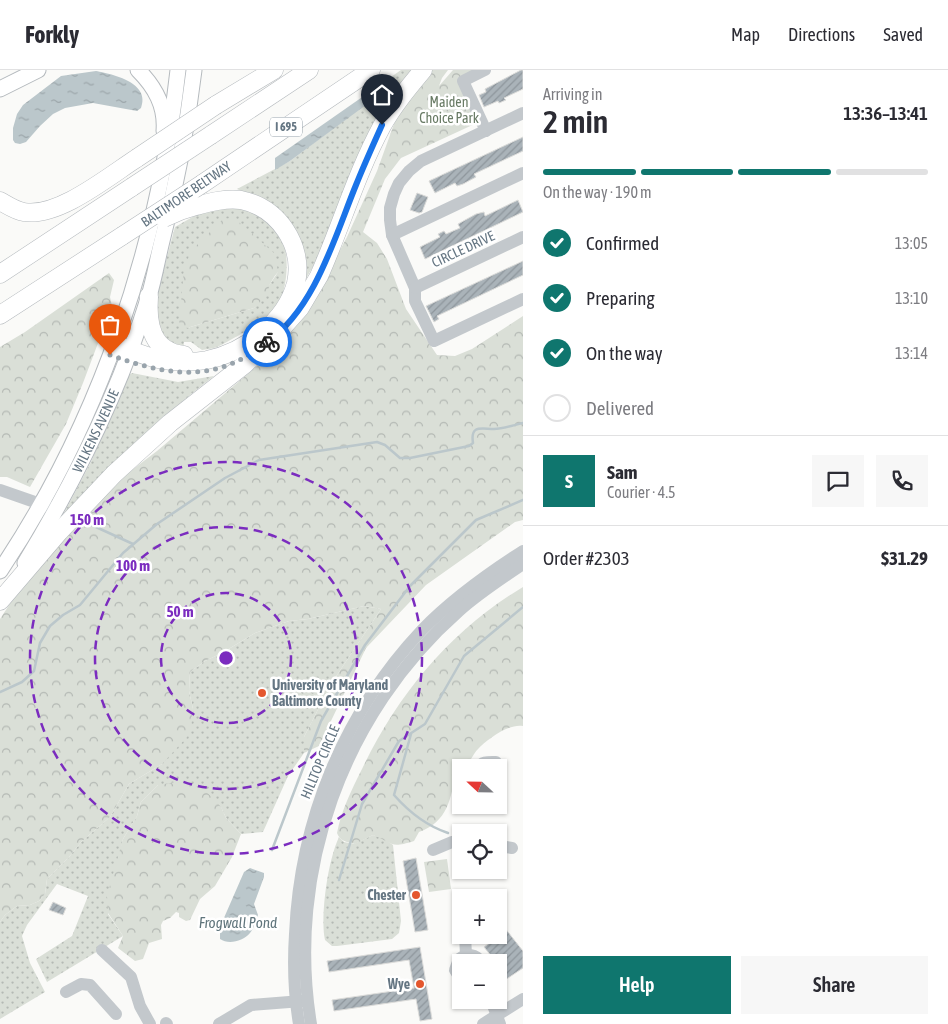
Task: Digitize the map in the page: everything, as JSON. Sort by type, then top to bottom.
[{"type":"highway","points":[[0,201],[24,212],[41,212],[57,208],[137,158],[216,105],[274,70]]},
{"type":"highway","name":"I 695","points":[[0,274],[309,70]]},
{"type":"highway","name":"BALTIMORE BELTWAY","points":[[0,315],[202,184],[371,70]]},
{"type":"highway","points":[[120,352],[170,372],[209,370],[226,366],[244,357],[271,333],[288,322],[311,291],[328,256],[356,183],[382,125],[394,106],[423,70]]},
{"type":"highway","points":[[0,600],[59,532],[114,474],[170,423],[244,365],[271,333],[296,283],[298,268],[296,253],[292,241],[284,228],[275,217],[241,200],[228,199],[196,206],[122,236]]},
{"type":"highway","points":[[149,296],[148,311],[152,332],[160,344],[172,352],[188,355],[219,350],[271,333]]},
{"type":"main road","points":[[0,78],[14,70]]},
{"type":"main road","points":[[0,89],[38,70]]},
{"type":"main road","points":[[138,70],[156,91],[164,115],[159,191]]},
{"type":"main road","name":"WILKENS AVENUE","points":[[0,600],[56,510],[98,427],[120,352],[129,303],[147,242],[159,191],[173,117],[178,70]]},
{"type":"main road","name":"WILKENS AVENUE","points":[[0,571],[41,504],[149,296],[176,188],[194,70]]},
{"type":"street","points":[[485,70],[463,81],[486,131]]},
{"type":"street","points":[[523,113],[422,161],[409,171],[397,188],[390,208],[392,235],[415,288],[415,301],[434,341],[523,299]]},
{"type":"street","points":[[392,235],[523,173]]},
{"type":"street","name":"CIRCLE DRIVE","points":[[415,288],[523,237]]},
{"type":"street","points":[[0,490],[56,510]]},
{"type":"street","name":"HILLTOP CIRCLE","points":[[311,1024],[301,1001],[295,923],[301,869],[319,800],[349,731],[370,695],[389,669],[423,630],[452,602],[488,573],[523,551]]},
{"type":"street","name":"HILLTOP CIRCLE","points":[[300,1024],[307,906],[312,870],[330,803],[342,771],[359,736],[380,701],[433,635],[496,581],[523,564]]},
{"type":"street","points":[[433,850],[452,840]]},
{"type":"street","points":[[507,847],[512,848]]},
{"type":"street","points":[[102,950],[131,977],[140,1006],[150,1024]]},
{"type":"street","points":[[66,992],[81,984],[90,986],[116,1014]]},
{"type":"street","points":[[483,1024],[498,1020],[523,999]]},
{"type":"street","points":[[220,1024],[251,1005],[301,1001]]},
{"type":"green space","points":[[401,70],[413,70],[364,147],[314,265],[285,314],[304,255],[252,196],[237,189],[290,161],[380,93],[378,86]]},
{"type":"green space","name":"Maiden Choice Park","points":[[431,70],[448,70],[439,86],[453,70],[478,70],[459,79],[479,122],[401,158],[385,179],[363,232],[377,243],[387,259],[406,309],[437,355],[455,356],[472,349],[523,316],[523,520],[515,522],[426,585],[366,648],[319,746],[304,753],[304,737],[331,684],[381,609],[364,606],[308,619],[289,621],[255,633],[205,661],[190,672],[189,691],[193,709],[191,728],[187,737],[162,764],[129,784],[110,817],[81,842],[47,879],[45,894],[39,901],[30,905],[17,906],[5,915],[0,922],[0,619],[26,579],[101,499],[128,473],[157,451],[256,367],[271,358],[283,344],[321,285],[347,237],[377,171],[402,102]]},
{"type":"green space","points":[[243,206],[270,222],[278,232],[284,245],[287,264],[285,285],[275,311],[265,319],[215,348],[202,350],[191,342],[184,342],[183,352],[166,344],[153,309],[175,227],[210,207]],"holes":[[[278,272],[254,308],[187,328]]]},
{"type":"green space","points":[[232,218],[275,254],[278,272],[254,308],[187,328],[179,325],[184,269],[191,251],[223,219]]},
{"type":"green space","points":[[109,273],[114,280],[110,297],[112,306],[66,424],[30,487],[7,477],[0,477],[0,347],[25,332]]},
{"type":"green space","points":[[132,373],[178,382],[214,376],[115,461],[62,517],[91,462],[126,377]]},
{"type":"green space","points":[[523,587],[523,726],[505,729],[487,741],[471,759],[452,759],[452,791],[450,800],[436,822],[429,828],[419,832],[414,841],[396,845],[373,835],[355,844],[346,842],[337,833],[341,817],[376,741],[392,715],[429,666],[473,623]]},
{"type":"green space","points":[[364,606],[381,609],[331,684],[304,737],[304,753],[288,776],[263,832],[241,834],[226,818],[221,807],[158,785],[141,802],[137,816],[123,839],[108,914],[123,936],[47,982],[36,959],[72,936],[88,896],[57,884],[27,925],[22,936],[30,963],[45,992],[0,1019],[0,922],[5,915],[17,906],[30,905],[39,901],[45,894],[47,879],[81,842],[110,817],[129,784],[162,764],[193,709],[189,691],[190,672],[205,661],[255,633],[289,621],[308,619]]},
{"type":"green space","points":[[182,781],[204,790],[213,798],[221,807],[226,818],[241,834],[232,857],[215,886],[200,899],[190,920],[186,921],[179,917],[179,913],[176,912],[170,918],[163,921],[161,925],[162,939],[149,943],[143,959],[135,961],[118,948],[123,936],[108,913],[107,896],[123,839],[137,816],[141,802],[158,785]]},
{"type":"green space","points":[[373,835],[383,838],[393,845],[401,921],[399,933],[392,939],[332,946],[325,940],[324,902],[328,873],[335,847],[339,837],[344,842],[354,844]]},
{"type":"green space","points":[[447,859],[451,889],[429,892],[424,862]]},
{"type":"water","points":[[96,71],[120,77],[136,86],[141,92],[143,99],[141,108],[137,111],[93,103],[65,108],[53,114],[26,142],[15,143],[13,140],[13,128],[17,114],[23,105],[61,76]]},
{"type":"water","points":[[378,86],[380,93],[374,99],[275,170],[275,158]]},
{"type":"water","name":"Frogwall Pond","points":[[250,868],[264,873],[254,904],[258,915],[255,924],[244,938],[232,942],[224,941],[220,939],[220,927],[244,872]]},
{"type":"building","points":[[523,70],[523,89],[504,98],[506,100],[484,107],[479,95],[486,92],[485,89]]},
{"type":"building","points":[[523,137],[523,151],[474,174],[476,177],[463,184],[457,186],[455,183],[435,193],[429,181]]},
{"type":"building","points":[[417,193],[428,197],[422,212],[419,213],[410,210]]},
{"type":"building","points":[[518,200],[523,212],[425,259],[420,247],[440,237],[438,234],[444,231],[446,234],[460,228],[458,224],[476,214],[484,212],[485,216]]},
{"type":"building","points":[[523,261],[523,275],[437,316],[439,319],[434,322],[426,306]]},
{"type":"building","name":"Chester","points":[[416,858],[428,930],[415,932],[403,861]]},
{"type":"building","points":[[53,902],[66,908],[63,915],[49,910]]},
{"type":"building","points":[[507,931],[523,951],[523,968],[507,979],[507,954],[490,954],[484,947],[488,944],[507,944]]},
{"type":"building","points":[[420,947],[432,1019],[420,1021],[416,999],[334,1011],[332,1000],[414,988],[409,960],[329,972],[327,961]]},
{"type":"waterway","points":[[0,692],[22,682],[34,671],[40,643],[50,626],[63,615],[80,605],[123,553],[157,524],[225,478],[259,460],[377,442],[385,445],[400,458],[410,458],[469,446],[473,443],[473,433],[481,428],[497,429],[523,423]]},
{"type":"waterway","points":[[272,850],[321,721],[365,645],[410,586],[476,520],[523,500]]},
{"type":"waterway","points":[[85,522],[133,544]]},
{"type":"waterway","points":[[339,880],[362,804],[399,741],[425,724],[464,656],[523,607]]},
{"type":"waterway","points":[[411,734],[394,795],[419,818],[448,833]]},
{"type":"way so far","points":[[110,355],[150,368],[170,372],[190,372],[226,366],[267,342]]},
{"type":"place","name":"University of Maryland Baltimore County","points":[[262,693]]},
{"type":"place","name":"Chester","points":[[416,895]]},
{"type":"place","name":"Wye","points":[[420,984]]},
{"type":"route","points":[[267,342],[275,336],[300,308],[319,276],[356,183],[382,125]]}]
